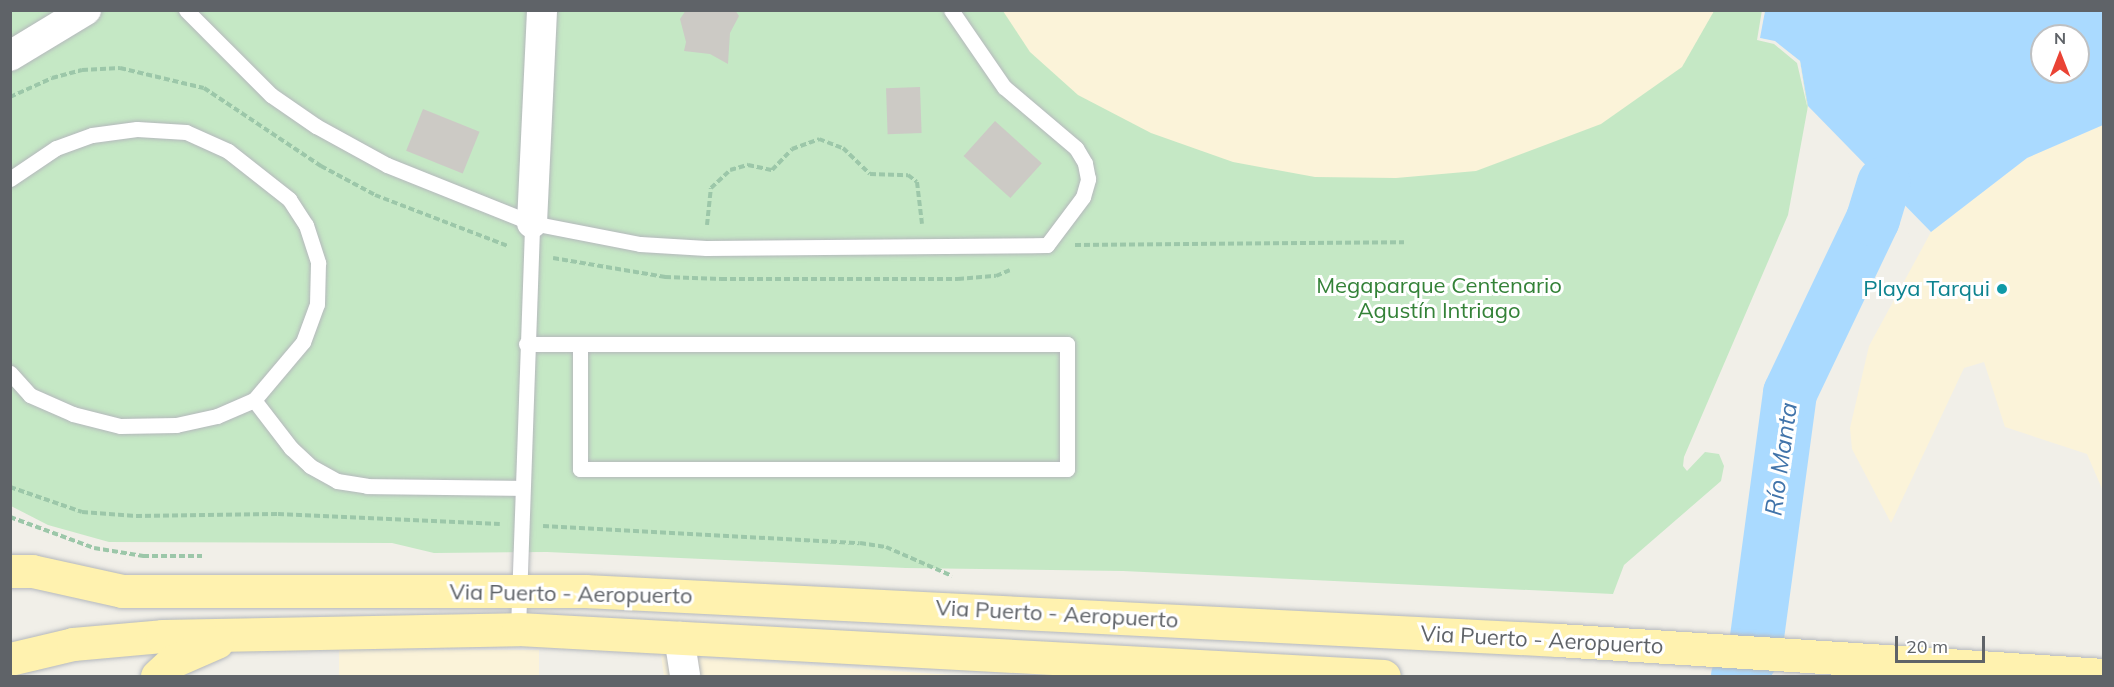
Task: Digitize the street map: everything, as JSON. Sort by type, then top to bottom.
[{"type":"main road","name":"Via Puerto - Aeropuerto","points":[[10,571],[32,571],[122,591],[519,590],[1558,640],[2103,675]]},
{"type":"main road","name":"Via Puerto - Aeropuerto","points":[[10,659],[24,653],[118,639],[518,629],[1384,676]]},
{"type":"main road","points":[[157,676],[173,661],[197,648],[241,635]]},
{"type":"street","points":[[10,56],[86,10]]},
{"type":"street","points":[[532,223],[542,10]]},
{"type":"street","points":[[679,637],[685,676]]},
{"type":"lane","points":[[186,10],[271,95],[316,126],[387,165],[532,223],[640,244],[706,248],[922,249],[1047,245],[1083,197],[1088,179],[1085,163],[1076,148],[1004,87],[951,10]]},
{"type":"lane","points":[[10,179],[56,148],[92,135],[137,129],[186,132],[228,151],[289,199],[306,225],[318,263],[317,304],[303,342],[254,400],[217,416],[177,425],[120,426],[73,414],[30,395],[10,372]]},
{"type":"lane","points":[[518,629],[526,344],[532,223]]},
{"type":"lane","points":[[526,344],[580,344],[1067,344],[1067,469],[580,469],[580,344]]},
{"type":"lane","points":[[254,400],[297,454],[337,481],[367,486],[522,488]]},
{"type":"path","points":[[10,97],[52,78],[120,68],[204,88],[321,166],[375,195],[530,254],[665,277],[958,279],[996,276],[1034,260],[1047,245],[1404,242]]},
{"type":"path","points":[[706,248],[708,202],[711,188],[720,178],[739,166],[772,170],[792,149],[819,139],[843,148],[870,174],[908,175],[917,182],[922,249]]},
{"type":"path","points":[[10,487],[82,512],[136,516],[279,513],[860,543],[886,547],[961,579]]},
{"type":"green space","name":"Megaparque Centenario Agustín Intriago","points":[[10,11],[1765,11],[1760,38],[1775,41],[1800,61],[1808,106],[1788,215],[1684,457],[1683,466],[1687,471],[1705,452],[1719,454],[1724,466],[1721,481],[1624,565],[1613,594],[1123,571],[906,568],[547,552],[434,553],[392,543],[109,542],[48,525],[11,506]]},
{"type":"sand","points":[[1003,11],[1714,11],[1682,67],[1601,124],[1476,171],[1396,178],[1315,177],[1233,162],[1151,133],[1078,95],[1030,52]]},
{"type":"sand","name":"Playa Tarqui","points":[[2103,125],[2103,491],[2087,454],[2005,427],[1984,362],[1964,368],[1891,523],[1852,449],[1850,428],[1869,346],[1931,232],[2027,158]]},
{"type":"sand","points":[[339,650],[539,650],[539,676],[339,676]]},
{"type":"sand","points":[[661,655],[967,676],[664,676]]},
{"type":"water","points":[[1765,11],[2103,11],[2103,125],[2027,158],[1931,232],[1808,106],[1800,61],[1775,42],[1759,38]]},
{"type":"pier","points":[[1762,10],[1765,11],[1760,38],[1775,41],[1800,61],[1808,110],[1797,63],[1774,44],[1757,40]]},
{"type":"building","points":[[686,10],[735,10],[739,16],[730,33],[728,64],[710,54],[684,51],[686,42],[680,19]]},
{"type":"building","points":[[920,87],[922,133],[888,134],[886,88]]},
{"type":"building","points":[[423,109],[480,132],[463,174],[406,151]]},
{"type":"building","points":[[995,121],[1042,163],[1010,198],[964,156]]},
{"type":"waterway","name":"Río Manta","points":[[1738,676],[1755,652],[1790,393],[1873,219],[1884,184]]},
{"type":"place","name":"Playa Tarqui","points":[[2002,289]]}]
